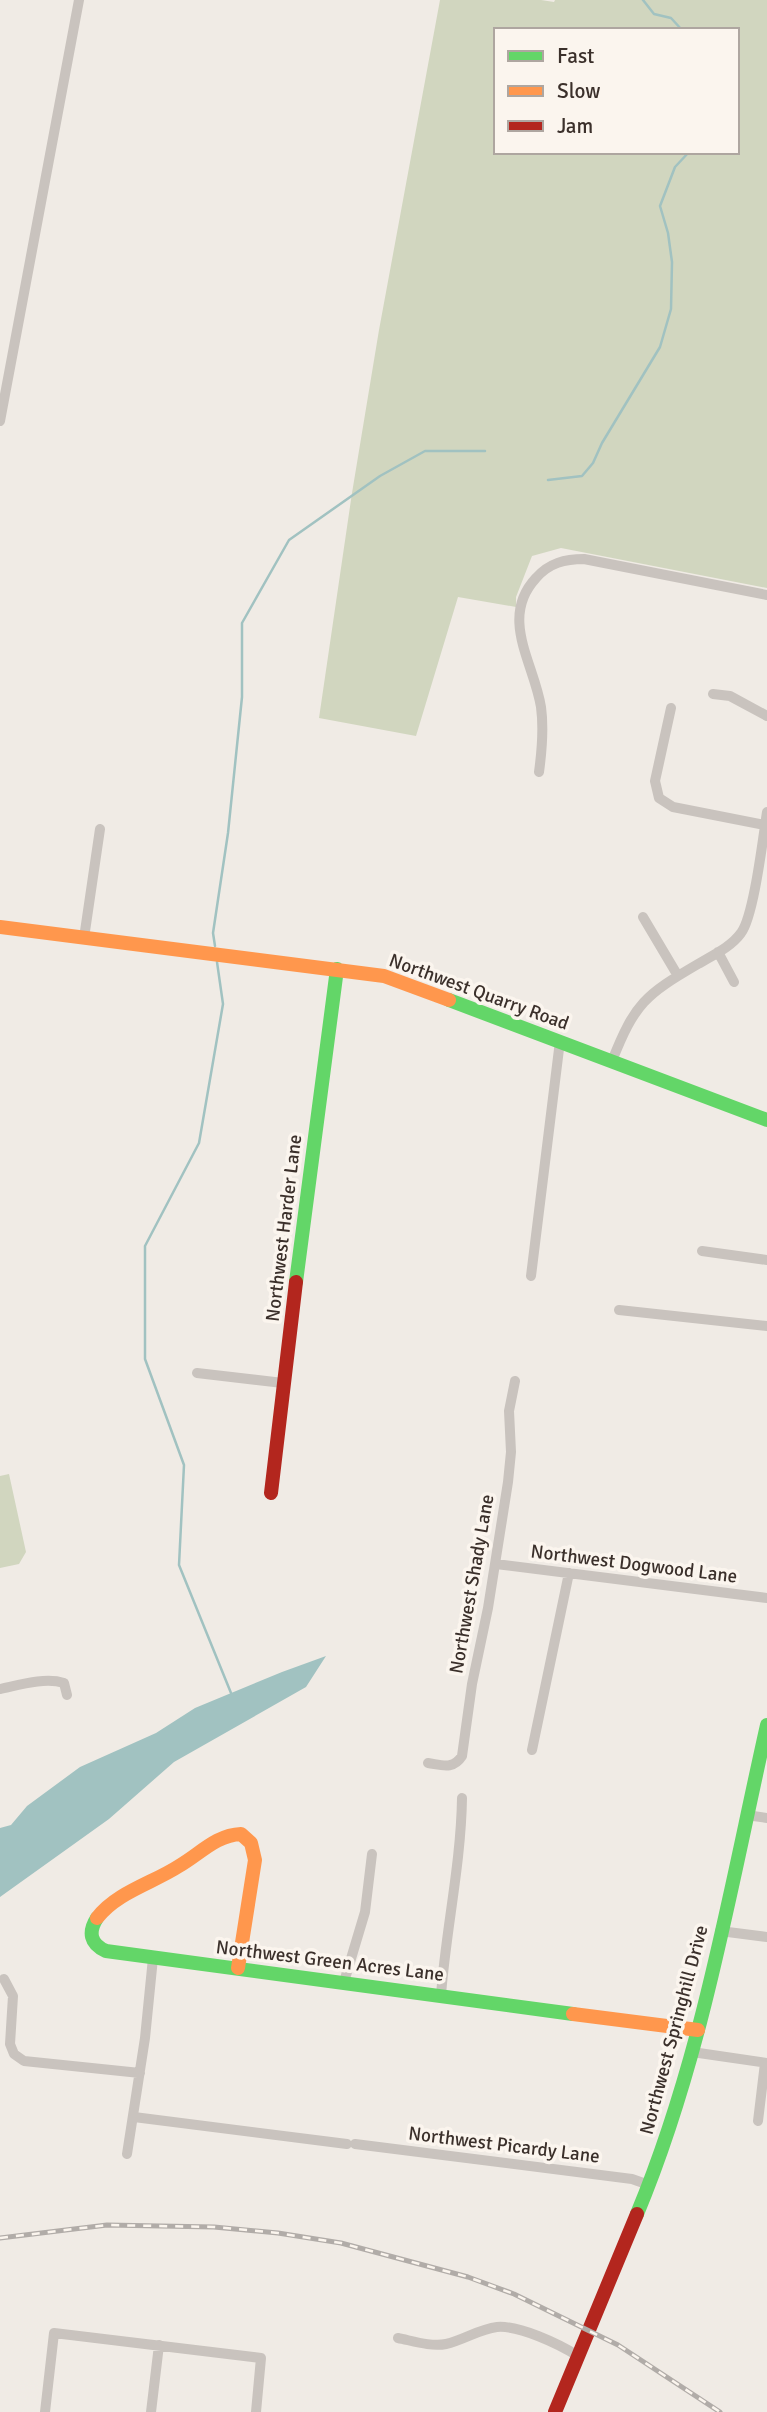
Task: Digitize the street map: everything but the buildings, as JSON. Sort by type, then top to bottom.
[{"type":"street","points":[[0,421],[79,0]]},
{"type":"street","points":[[540,772],[543,740],[541,708],[518,619],[525,593],[541,573],[563,560],[584,559],[767,595]]},
{"type":"street","points":[[713,694],[730,696],[767,716]]},
{"type":"street","points":[[671,708],[655,781],[659,798],[673,807],[765,825]]},
{"type":"street","points":[[612,1061],[635,1011],[651,994],[718,952],[743,931],[748,920],[767,813]]},
{"type":"street","points":[[84,938],[100,829]]},
{"type":"street","points":[[643,917],[678,976]]},
{"type":"street","name":"Northwest Quarry Road","points":[[0,927],[372,974],[410,984],[767,1120]]},
{"type":"street","points":[[718,952],[734,982]]},
{"type":"street","name":"Northwest Harder Lane","points":[[271,1493],[337,969]]},
{"type":"street","points":[[531,1276],[561,1041]]},
{"type":"street","points":[[702,1251],[767,1260]]},
{"type":"street","points":[[620,1310],[767,1326]]},
{"type":"street","points":[[197,1373],[283,1382]]},
{"type":"street","name":"Northwest Shady Lane","points":[[428,1763],[455,1765],[462,1756],[508,1482],[511,1452],[509,1411],[515,1381]]},
{"type":"street","name":"Northwest Dogwood Lane","points":[[496,1564],[767,1598]]},
{"type":"street","points":[[532,1750],[569,1573]]},
{"type":"street","points":[[0,1689],[35,1682],[60,1681],[64,1683],[67,1695]]},
{"type":"street","name":"Northwest Springhill Drive","points":[[555,2412],[649,2185],[678,2105],[698,2030],[767,1725]]},
{"type":"street","points":[[441,1995],[462,1822],[462,1798]]},
{"type":"street","points":[[746,1815],[767,1818]]},
{"type":"street","name":"Northwest Green Acres Lane","points":[[238,1968],[255,1860],[251,1843],[240,1834],[221,1839],[179,1867],[114,1903],[94,1921],[92,1940],[99,1948],[153,1958],[698,2030]]},
{"type":"street","points":[[344,1982],[365,1912],[372,1854]]},
{"type":"street","points":[[720,1931],[767,1937]]},
{"type":"street","points":[[127,2154],[140,2073],[153,1958]]},
{"type":"street","points":[[4,1979],[13,1996],[10,2043],[12,2051],[20,2058],[43,2064],[140,2073]]},
{"type":"street","points":[[692,2052],[766,2063],[758,2121]]},
{"type":"street","name":"Northwest Picardy Lane","points":[[134,2118],[594,2174],[632,2179],[649,2185]]},
{"type":"street","points":[[398,2338],[439,2344],[487,2328],[510,2327],[578,2356]]},
{"type":"street","points":[[45,2412],[54,2333],[261,2358],[256,2412]]},
{"type":"street","points":[[151,2412],[159,2345]]},
{"type":"green space","points":[[440,0],[767,0],[767,588],[561,548],[532,556],[516,597],[516,607],[458,597],[416,736],[319,718],[352,493]]},
{"type":"green space","points":[[9,1474],[26,1552],[19,1564],[0,1568],[0,1476]]},
{"type":"water","points":[[326,1656],[306,1687],[174,1762],[109,1819],[0,1897],[0,1828],[11,1825],[27,1806],[80,1767],[156,1733],[195,1708]]},
{"type":"waterway","points":[[643,0],[654,14],[671,18],[680,28]]},
{"type":"waterway","points":[[548,480],[582,476],[593,463],[602,443],[660,347],[671,309],[672,262],[668,233],[660,206],[675,167],[687,154]]},
{"type":"waterway","points":[[215,946],[213,933],[228,833],[242,697],[242,623],[289,540],[380,476],[425,451],[485,451]]},
{"type":"waterway","points":[[217,962],[223,1004],[199,1143],[145,1246],[145,1359],[184,1465],[179,1565],[231,1693]]},
{"type":"railway","points":[[0,2238],[107,2225],[214,2227],[341,2243],[468,2277],[514,2294],[618,2345],[720,2412]]},
{"type":"traffic: fast","points":[[296,1282],[337,969]]},
{"type":"traffic: fast","points":[[449,1000],[767,1120]]},
{"type":"traffic: fast","points":[[637,2214],[660,2155],[697,2034],[767,1725]]},
{"type":"traffic: fast","points":[[97,1918],[92,1928],[92,1937],[97,1945],[106,1951],[573,2014]]},
{"type":"traffic: slow","points":[[0,927],[384,976],[449,1000]]},
{"type":"traffic: slow","points":[[97,1918],[115,1901],[169,1872],[216,1841],[241,1834],[251,1843],[255,1860],[238,1968]]},
{"type":"traffic: slow","points":[[573,2014],[698,2030]]},
{"type":"traffic: jam","points":[[271,1493],[296,1282]]},
{"type":"traffic: jam","points":[[555,2412],[637,2214]]}]
